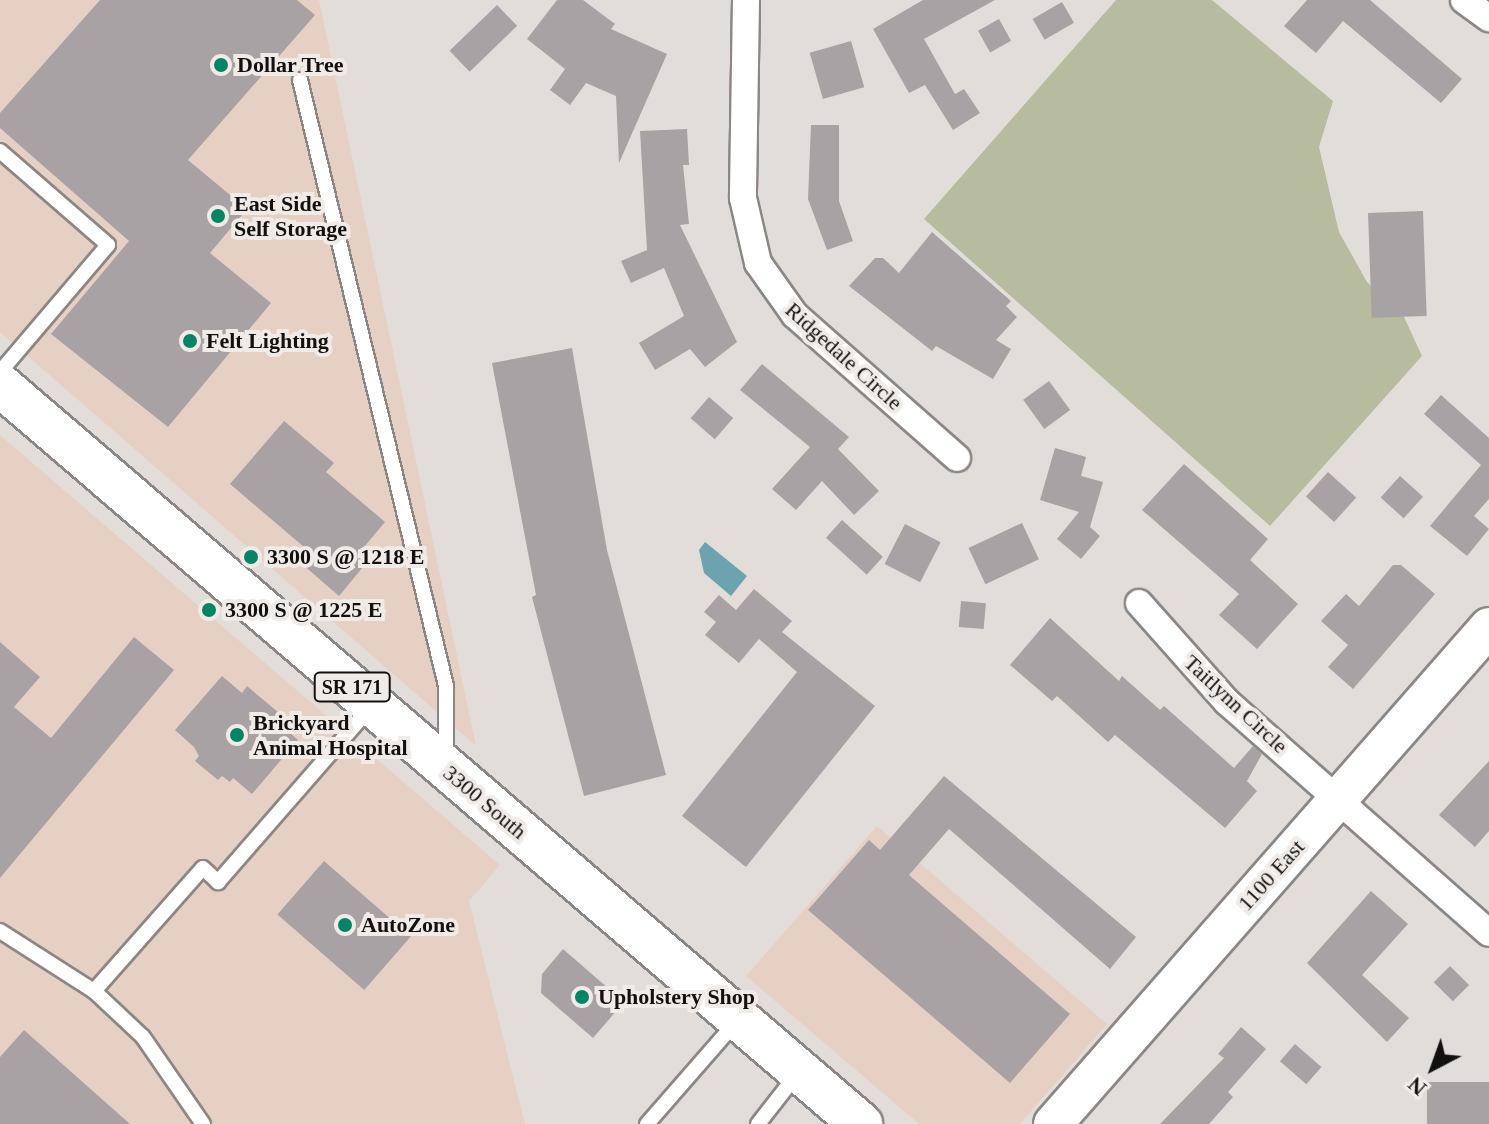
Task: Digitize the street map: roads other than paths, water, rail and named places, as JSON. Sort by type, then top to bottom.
[{"type":"main road","name":"3300 South","points":[[0,385],[861,1124]]},
{"type":"street","name":"Ridgedale Circle","points":[[746,0],[743,198],[758,263],[795,315],[957,458]]},
{"type":"street","points":[[1464,0],[1489,18]]},
{"type":"street","name":"Taitlynn Circle","points":[[1139,603],[1227,702],[1340,798],[1489,933]]},
{"type":"street","name":"1100 East","points":[[1053,1124],[1489,627]]},
{"type":"lane","points":[[300,80],[446,686],[446,769]]},
{"type":"lane","points":[[0,151],[108,245],[0,372]]},
{"type":"lane","points":[[94,991],[203,868],[218,882],[373,705]]},
{"type":"lane","points":[[0,931],[94,991],[143,1037],[203,1124]]},
{"type":"lane","points":[[647,1124],[739,1019]]},
{"type":"lane","points":[[758,1124],[800,1071]]},
{"type":"water","points":[[705,542],[747,576],[731,596],[704,573],[699,550]]},
{"type":"place","name":"Dollar Tree","points":[[221,65]]},
{"type":"place","name":"East Side Self Storage","points":[[218,216]]},
{"type":"place","name":"Felt Lighting","points":[[190,341]]},
{"type":"place","name":"3300 S @ 1218 E","points":[[251,557]]},
{"type":"place","name":"3300 S @ 1225 E","points":[[209,610]]},
{"type":"place","name":"Brickyard Animal Hospital","points":[[237,735]]},
{"type":"place","name":"AutoZone","points":[[345,925]]},
{"type":"place","name":"Upholstery Shop","points":[[582,997]]}]
